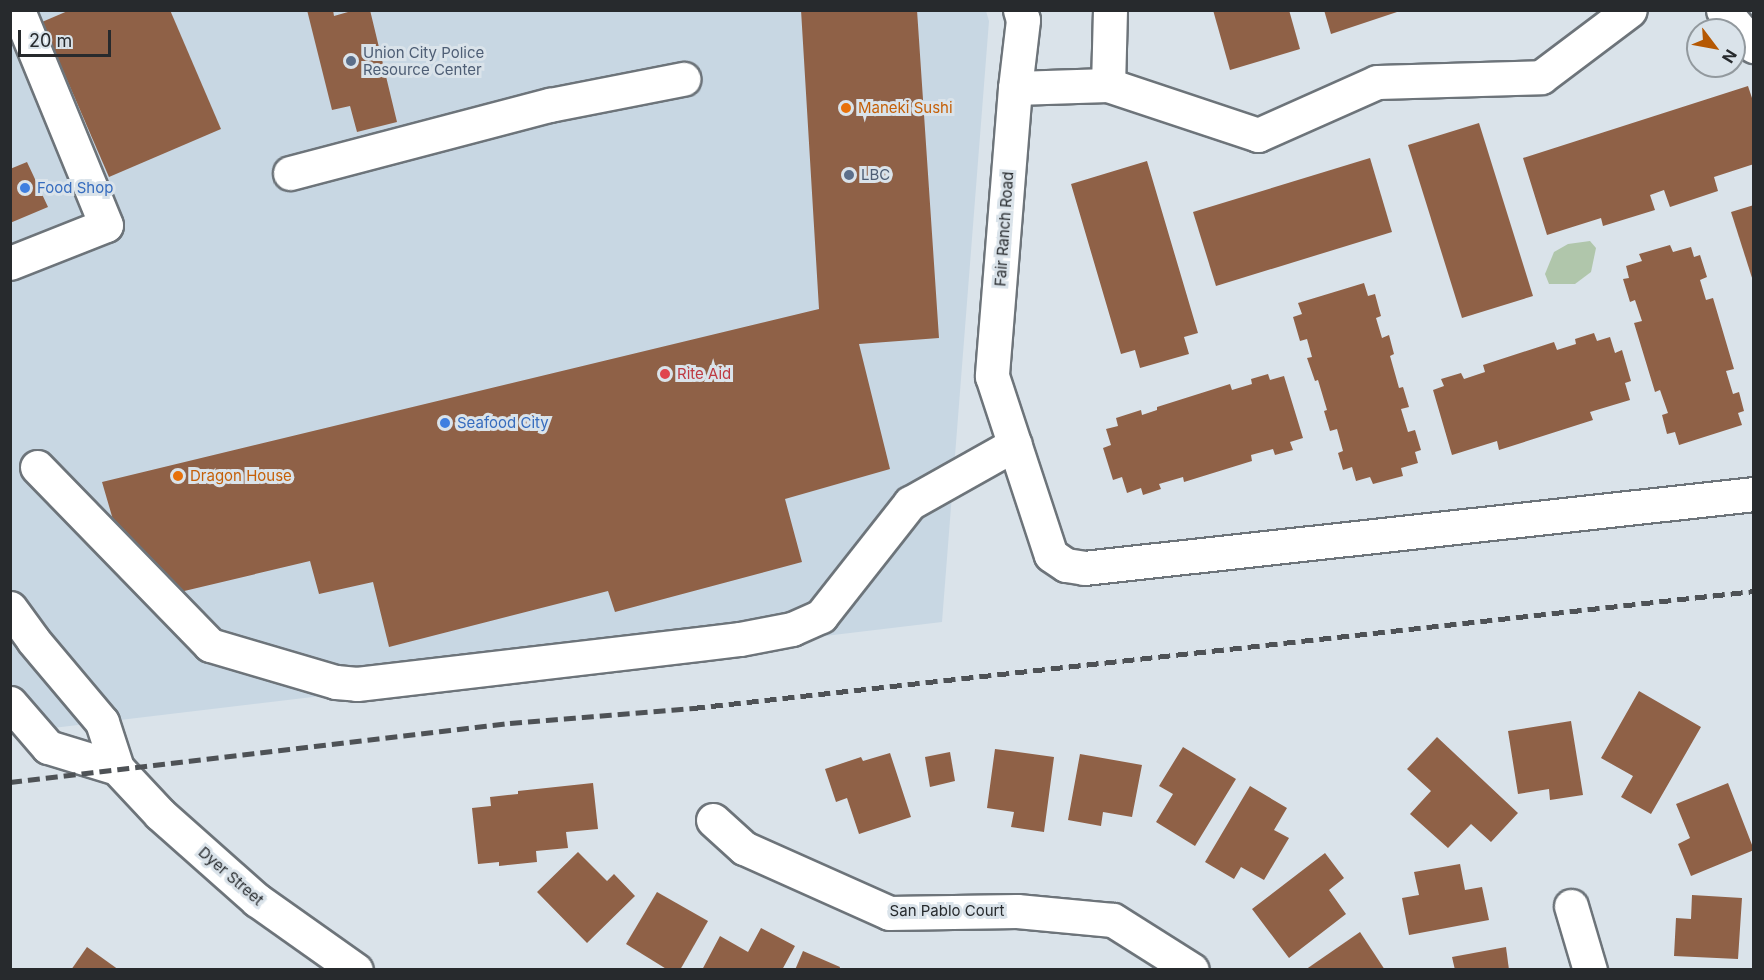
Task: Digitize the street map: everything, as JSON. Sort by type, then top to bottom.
[{"type":"street","points":[[10,263],[106,225],[18,10]]},
{"type":"street","name":"Fair Ranch Road","points":[[1020,10],[1023,20],[1015,88],[992,376],[1051,555],[1066,566],[1084,568],[1754,494]]},
{"type":"street","points":[[1108,85],[1110,10]]},
{"type":"street","points":[[1015,88],[1108,85],[1258,135],[1377,82],[1541,77],[1630,10]]},
{"type":"street","points":[[1723,10],[1754,46]]},
{"type":"street","points":[[290,173],[550,105],[683,79]]},
{"type":"street","points":[[37,467],[210,645],[336,681],[357,684],[740,639],[792,629],[821,616],[910,503],[1015,444]]},
{"type":"street","name":"Dyer Street","points":[[10,608],[33,640],[102,722],[117,768],[160,814],[257,900],[356,969]]},
{"type":"street","points":[[10,703],[48,747],[117,768]]},
{"type":"street","name":"San Pablo Court","points":[[712,820],[744,848],[888,913],[1017,911],[1113,920],[1192,969]]},
{"type":"street","points":[[1571,906],[1590,969]]},
{"type":"shaded area","points":[[10,11],[986,11],[989,21],[942,622],[11,733]]},
{"type":"green space","points":[[1590,241],[1596,248],[1591,272],[1575,284],[1549,284],[1545,274],[1554,252],[1568,244]]},
{"type":"building","points":[[70,10],[170,10],[221,129],[109,177],[42,22]]},
{"type":"building","name":"Union City Police Resource Center","points":[[307,10],[333,10],[334,16],[355,10],[370,10],[397,122],[357,132],[350,106],[332,110]]},
{"type":"building","points":[[801,10],[917,10],[939,338],[859,344],[890,469],[785,499],[802,562],[615,612],[608,591],[389,647],[373,582],[319,594],[310,561],[180,592],[116,530],[102,482],[819,309]]},
{"type":"building","points":[[1213,10],[1289,10],[1300,49],[1230,70]]},
{"type":"building","points":[[1324,10],[1400,10],[1400,11],[1331,34]]},
{"type":"building","points":[[1748,86],[1754,104],[1754,164],[1714,177],[1718,191],[1670,207],[1664,190],[1650,195],[1655,210],[1603,226],[1601,218],[1547,235],[1523,158]]},
{"type":"building","points":[[1479,123],[1533,296],[1462,318],[1408,145]]},
{"type":"building","points":[[1370,158],[1392,232],[1216,286],[1193,212]]},
{"type":"building","points":[[1147,161],[1198,333],[1184,337],[1189,354],[1140,368],[1135,350],[1121,354],[1071,184]]},
{"type":"building","name":"Food Shop","points":[[27,162],[48,207],[10,223],[10,169]]},
{"type":"building","points":[[1754,205],[1754,281],[1753,281],[1731,212]]},
{"type":"building","points":[[1670,245],[1673,252],[1691,247],[1694,257],[1700,255],[1707,277],[1700,280],[1706,300],[1713,298],[1734,369],[1726,371],[1733,394],[1739,392],[1744,411],[1738,413],[1742,425],[1679,445],[1675,432],[1667,434],[1662,415],[1668,413],[1660,390],[1655,392],[1634,323],[1642,321],[1635,300],[1630,302],[1623,279],[1629,278],[1626,266],[1642,261],[1639,254]]},
{"type":"building","points":[[1364,283],[1368,296],[1375,294],[1381,316],[1376,318],[1382,338],[1389,335],[1394,354],[1390,356],[1399,388],[1403,387],[1409,407],[1401,409],[1408,432],[1415,430],[1421,450],[1415,452],[1418,463],[1401,468],[1403,476],[1373,484],[1370,477],[1356,481],[1352,467],[1343,470],[1338,453],[1343,451],[1337,429],[1330,431],[1324,411],[1327,410],[1318,380],[1315,381],[1307,358],[1312,357],[1307,339],[1300,341],[1293,317],[1302,314],[1298,303]]},
{"type":"building","points":[[1594,333],[1597,341],[1610,337],[1615,353],[1622,350],[1631,381],[1625,383],[1630,400],[1590,412],[1593,420],[1499,450],[1497,441],[1452,455],[1433,390],[1444,386],[1441,379],[1461,373],[1464,379],[1485,372],[1483,365],[1554,342],[1557,350],[1576,344],[1575,339]]},
{"type":"building","points":[[1268,374],[1270,380],[1284,376],[1303,438],[1290,442],[1293,450],[1275,455],[1273,449],[1251,455],[1252,461],[1184,482],[1183,477],[1159,484],[1161,489],[1143,495],[1141,488],[1127,493],[1122,477],[1113,480],[1103,448],[1111,445],[1106,429],[1118,426],[1116,418],[1141,410],[1142,415],[1157,410],[1157,407],[1230,384],[1232,390],[1252,384],[1251,379]]},
{"type":"building","points":[[1639,691],[1701,727],[1651,814],[1621,797],[1633,776],[1601,758]]},
{"type":"building","points":[[1571,721],[1583,795],[1550,800],[1549,789],[1518,794],[1508,731]]},
{"type":"building","points":[[1437,737],[1518,813],[1491,842],[1471,824],[1448,848],[1410,814],[1431,791],[1407,769]]},
{"type":"building","points":[[1183,747],[1236,779],[1195,846],[1156,822],[1173,794],[1159,786]]},
{"type":"building","points":[[995,749],[1054,757],[1044,832],[1011,827],[1014,812],[987,808]]},
{"type":"building","points":[[950,752],[955,781],[930,787],[925,757]]},
{"type":"building","points":[[890,753],[911,817],[859,834],[847,798],[836,802],[825,769],[861,757],[863,761]]},
{"type":"building","points":[[1080,754],[1142,765],[1132,817],[1103,812],[1101,826],[1068,820]]},
{"type":"building","points":[[593,783],[598,829],[566,832],[568,848],[536,851],[537,862],[499,866],[499,862],[478,864],[472,808],[491,806],[490,797],[518,794],[518,791]]},
{"type":"building","points":[[1728,783],[1754,850],[1691,876],[1678,844],[1690,838],[1676,804]]},
{"type":"building","points":[[1250,786],[1287,808],[1274,830],[1289,838],[1264,880],[1241,867],[1234,879],[1205,862]]},
{"type":"building","points":[[578,852],[607,881],[614,874],[635,896],[587,943],[537,892]]},
{"type":"building","points":[[1325,853],[1344,878],[1329,890],[1346,914],[1289,958],[1252,909]]},
{"type":"building","points":[[1460,864],[1465,890],[1482,887],[1489,920],[1409,935],[1402,898],[1419,895],[1414,872]]},
{"type":"building","points":[[657,892],[708,921],[680,970],[668,970],[626,944]]},
{"type":"building","points":[[1692,895],[1742,898],[1738,959],[1674,956],[1676,918],[1691,919]]},
{"type":"building","points":[[761,928],[795,946],[782,970],[702,970],[720,936],[748,952]]},
{"type":"building","points":[[1360,932],[1385,970],[1305,970]]},
{"type":"building","points":[[87,947],[119,970],[71,970]]},
{"type":"building","points":[[1506,947],[1509,970],[1455,970],[1452,957]]},
{"type":"building","points":[[803,951],[840,967],[839,970],[795,970]]},
{"type":"railway","points":[[10,782],[510,723],[693,708],[1754,591]]},
{"type":"place","name":"Union City Police Resource Center","points":[[351,61]]},
{"type":"place","name":"Maneki Sushi","points":[[846,108]]},
{"type":"place","name":"LBC","points":[[849,175]]},
{"type":"place","name":"Food Shop","points":[[25,188]]},
{"type":"place","name":"Rite Aid","points":[[665,374]]},
{"type":"place","name":"Seafood City","points":[[445,423]]},
{"type":"place","name":"Dragon House","points":[[178,476]]}]
